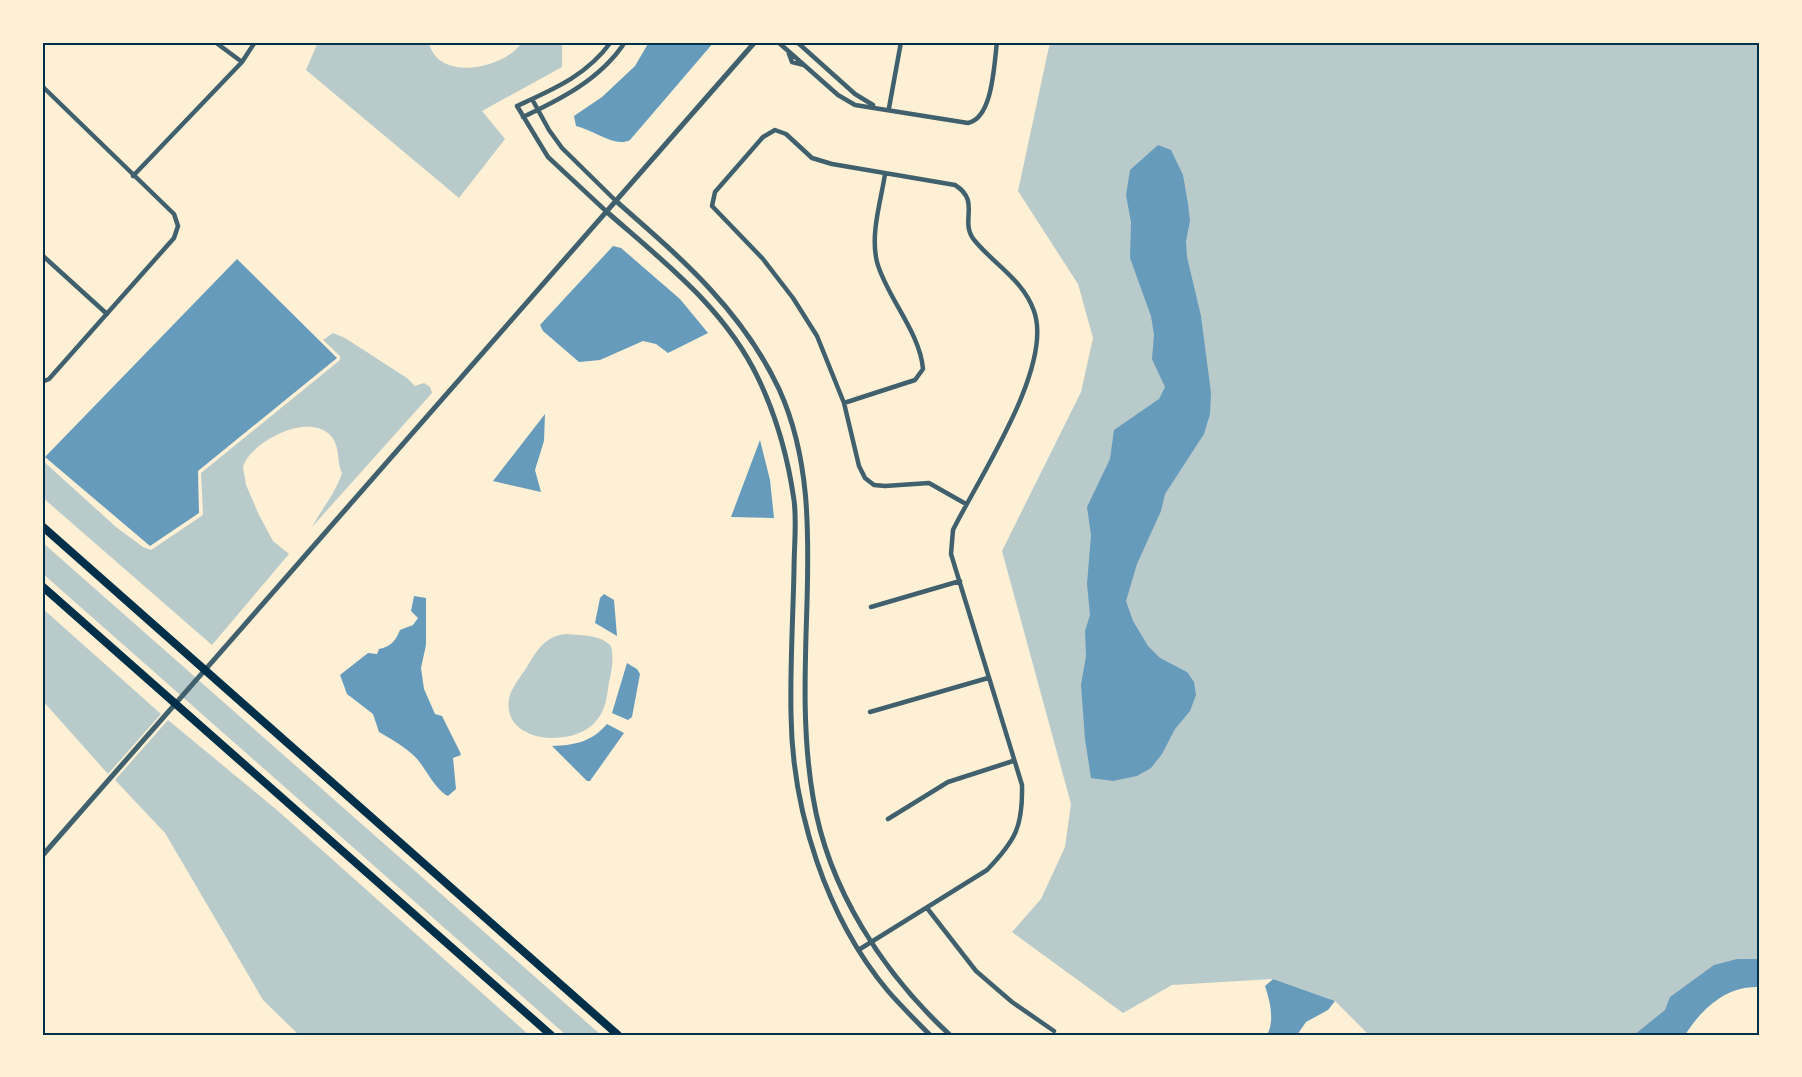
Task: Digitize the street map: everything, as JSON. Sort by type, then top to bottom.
[{"type":"highway","points":[[42,526],[618,1035]]},
{"type":"highway","points":[[42,586],[551,1035]]},
{"type":"street","points":[[215,42],[242,62]]},
{"type":"street","points":[[133,176],[242,62],[255,42]]},
{"type":"street","points":[[611,42],[588,68],[572,81],[517,106],[548,157],[683,278],[711,308],[743,351],[773,411],[783,442],[794,502],[791,714],[793,763],[816,857],[838,910],[860,949],[887,990],[930,1035]]},
{"type":"street","points":[[523,117],[593,77],[608,64],[625,42]]},
{"type":"street","points":[[42,856],[755,42]]},
{"type":"street","points":[[778,42],[788,50],[792,62],[804,65],[838,95],[855,105],[889,108],[968,123],[975,122],[986,109],[997,42]]},
{"type":"street","points":[[797,42],[855,94],[875,107]]},
{"type":"street","points":[[889,108],[901,42]]},
{"type":"street","points":[[804,65],[812,56]]},
{"type":"street","points":[[815,75],[824,66]]},
{"type":"street","points":[[42,86],[174,214],[178,226],[174,238],[107,315],[49,380],[42,382]]},
{"type":"street","points":[[532,99],[562,148],[616,201],[693,269],[734,314],[769,370],[790,419],[801,459],[807,503],[806,742],[813,798],[825,846],[871,942],[901,983],[951,1035]]},
{"type":"street","points":[[860,949],[987,870],[1003,854],[1016,834],[1023,814],[1022,784],[1013,761],[951,554],[953,530],[1020,400],[1036,349],[1037,327],[1034,312],[1015,279],[973,240],[968,225],[970,202],[964,191],[955,185],[885,174],[812,158],[786,134],[775,130],[763,137],[715,192],[712,206],[763,260],[793,298],[817,336],[844,403],[859,466],[865,478],[874,484],[885,486],[929,483],[966,504]]},
{"type":"street","points":[[844,403],[915,380],[923,369],[922,360],[902,312],[877,263],[875,240],[885,174]]},
{"type":"street","points":[[42,255],[107,315]]},
{"type":"street","points":[[872,607],[960,581]]},
{"type":"street","points":[[870,712],[988,678]]},
{"type":"street","points":[[888,819],[948,782],[1013,761]]},
{"type":"street","points":[[927,908],[976,970],[1012,1002],[1054,1031]]},
{"type":"shaded area","points":[[318,42],[429,42],[435,55],[445,63],[472,68],[502,59],[522,42],[562,42],[562,67],[482,111],[505,139],[459,198],[306,70]]},
{"type":"shaded area","points":[[1050,42],[1760,42],[1760,987],[1737,990],[1716,1000],[1699,1016],[1685,1035],[1369,1035],[1335,1001],[1273,979],[1172,985],[1123,1013],[1012,932],[1041,899],[1065,847],[1071,804],[1002,551],[1081,392],[1093,338],[1078,284],[1018,191]]},
{"type":"shaded area","points":[[333,333],[345,338],[407,378],[415,386],[424,383],[430,387],[432,393],[312,527],[342,473],[333,438],[319,428],[294,428],[268,440],[248,457],[243,467],[246,485],[273,541],[289,554],[212,645],[42,497],[42,460],[116,527],[143,547],[151,550],[203,515],[201,473],[340,360],[340,356],[323,340]]},
{"type":"shaded area","points":[[42,542],[601,1035],[566,1035],[42,573]]},
{"type":"shaded area","points":[[42,608],[161,714],[108,774],[42,700]]},
{"type":"shaded area","points":[[567,634],[596,637],[611,646],[612,668],[604,708],[596,721],[586,730],[573,735],[557,738],[528,733],[517,725],[510,714],[510,695],[516,682],[543,644],[553,637]]},
{"type":"shaded area","points":[[168,720],[277,810],[529,1035],[299,1035],[263,1000],[165,833],[115,780]]},
{"type":"water","points":[[649,42],[714,42],[630,140],[618,142],[576,126],[574,116],[602,97],[635,66]]},
{"type":"water","points":[[1158,145],[1171,150],[1183,175],[1190,221],[1186,241],[1187,257],[1201,316],[1211,393],[1210,414],[1204,434],[1165,494],[1161,511],[1137,564],[1126,601],[1133,621],[1148,646],[1160,658],[1187,672],[1194,682],[1196,695],[1190,711],[1175,729],[1162,754],[1151,768],[1137,776],[1113,781],[1091,778],[1085,739],[1081,685],[1086,656],[1085,631],[1090,615],[1087,584],[1091,535],[1087,507],[1110,459],[1114,430],[1159,399],[1165,387],[1152,359],[1154,335],[1151,316],[1130,258],[1131,222],[1126,195],[1130,170]]},
{"type":"water","points":[[613,246],[621,248],[680,299],[708,333],[668,353],[656,344],[643,341],[600,360],[579,362],[543,331],[540,325]]},
{"type":"water","points":[[237,259],[337,358],[198,471],[199,513],[150,546],[45,457]]},
{"type":"water","points":[[545,414],[544,441],[535,470],[541,492],[493,481]]},
{"type":"water","points":[[760,440],[770,480],[774,518],[731,517]]},
{"type":"water","points":[[604,594],[614,600],[617,636],[595,623],[600,598]]},
{"type":"water","points":[[414,596],[426,598],[426,645],[421,668],[424,689],[435,714],[442,716],[461,755],[453,758],[456,789],[448,796],[436,785],[414,756],[400,744],[379,732],[373,714],[347,694],[340,675],[368,653],[377,654],[379,649],[387,647],[397,637],[400,630],[413,625],[418,618],[411,611]]},
{"type":"water","points":[[627,663],[637,669],[640,674],[632,717],[628,720],[612,713]]},
{"type":"water","points":[[607,724],[624,733],[590,781],[587,781],[552,746],[568,745],[589,739]]},
{"type":"water","points":[[1737,959],[1760,959],[1760,987],[1737,990],[1716,1000],[1699,1016],[1685,1035],[1634,1035],[1665,1010],[1670,997],[1714,965]]},
{"type":"water","points":[[1273,979],[1335,1001],[1328,1010],[1306,1022],[1297,1035],[1267,1035],[1271,1017],[1265,986]]}]
